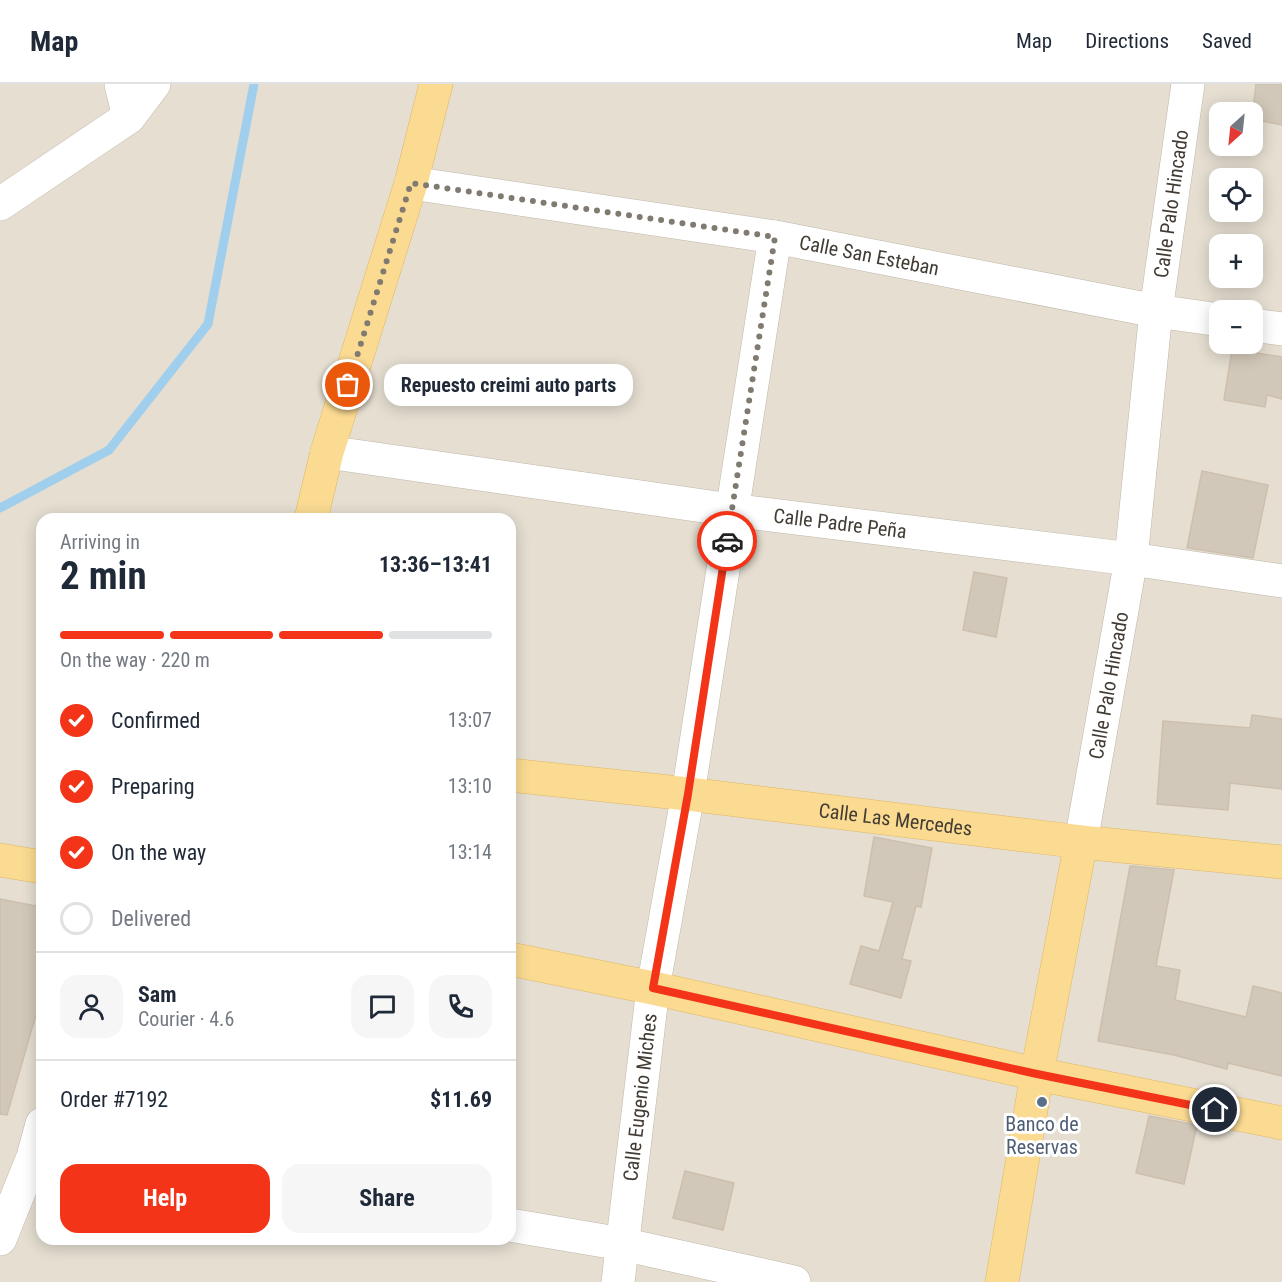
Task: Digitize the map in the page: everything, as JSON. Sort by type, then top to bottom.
[{"type":"main road","points":[[312,513],[327,452],[411,183],[436,84]]},
{"type":"main road","name":"Calle Las Mercedes","points":[[516,776],[688,794],[1081,843],[1282,862]]},
{"type":"main road","name":"Calle Palo Hincado","points":[[1002,1282],[1037,1074],[1081,843]]},
{"type":"main road","points":[[0,860],[36,866]]},
{"type":"main road","points":[[516,960],[653,988],[1037,1074],[1282,1124]]},
{"type":"street","points":[[121,84],[129,117]]},
{"type":"street","points":[[0,204],[129,117],[154,84]]},
{"type":"street","name":"Calle Palo Hincado","points":[[1081,843],[1131,559],[1156,311],[1188,84]]},
{"type":"street","name":"Calle San Esteban","points":[[411,183],[775,237],[1156,311],[1209,318]]},
{"type":"street","name":"Calle Eugenio Miches","points":[[618,1282],[653,988],[688,794],[775,237]]},
{"type":"street","points":[[1263,326],[1282,329]]},
{"type":"street","name":"Calle Padre Peña","points":[[327,452],[732,510],[1131,559],[1282,581]]},
{"type":"street","points":[[0,1239],[36,1162]]},
{"type":"street","points":[[516,1227],[621,1244],[794,1282]]},
{"type":"shaded area","points":[[0,84],[1282,84],[1282,1282],[0,1282]]},
{"type":"building","points":[[1256,84],[1282,84],[1282,125],[1263,121],[1263,102],[1254,102]]},
{"type":"building","points":[[1231,354],[1263,354],[1282,357],[1282,399],[1267,395],[1265,407],[1224,400]]},
{"type":"building","points":[[1202,471],[1268,485],[1253,558],[1187,548]]},
{"type":"building","points":[[974,572],[1007,578],[996,637],[963,630]]},
{"type":"building","points":[[1252,715],[1282,719],[1282,789],[1230,783],[1228,810],[1157,804],[1163,721],[1250,728]]},
{"type":"building","points":[[874,837],[932,848],[921,907],[916,906],[902,959],[911,961],[901,998],[850,984],[861,946],[879,951],[893,902],[864,896]]},
{"type":"building","points":[[1130,866],[1174,870],[1156,966],[1180,970],[1175,1000],[1246,1017],[1253,986],[1282,993],[1282,1076],[1228,1063],[1227,1069],[1174,1055],[1098,1041]]},
{"type":"building","points":[[0,899],[36,906],[36,1015],[7,1115],[0,1114]]},
{"type":"building","points":[[1149,1116],[1197,1125],[1184,1184],[1136,1173]]},
{"type":"building","points":[[685,1171],[734,1183],[723,1230],[673,1218]]},
{"type":"waterway","points":[[0,508],[109,450],[208,324],[254,84]]},
{"type":"way so far","points":[[348,385],[411,183],[775,237],[727,541]]},
{"type":"place","name":"Repuesto creimi auto parts","points":[[348,385]]},
{"type":"place","name":"Banco de Reservas","points":[[1042,1102]]},
{"type":"route","points":[[727,541],[688,794],[653,988],[1037,1074],[1215,1110]]}]
